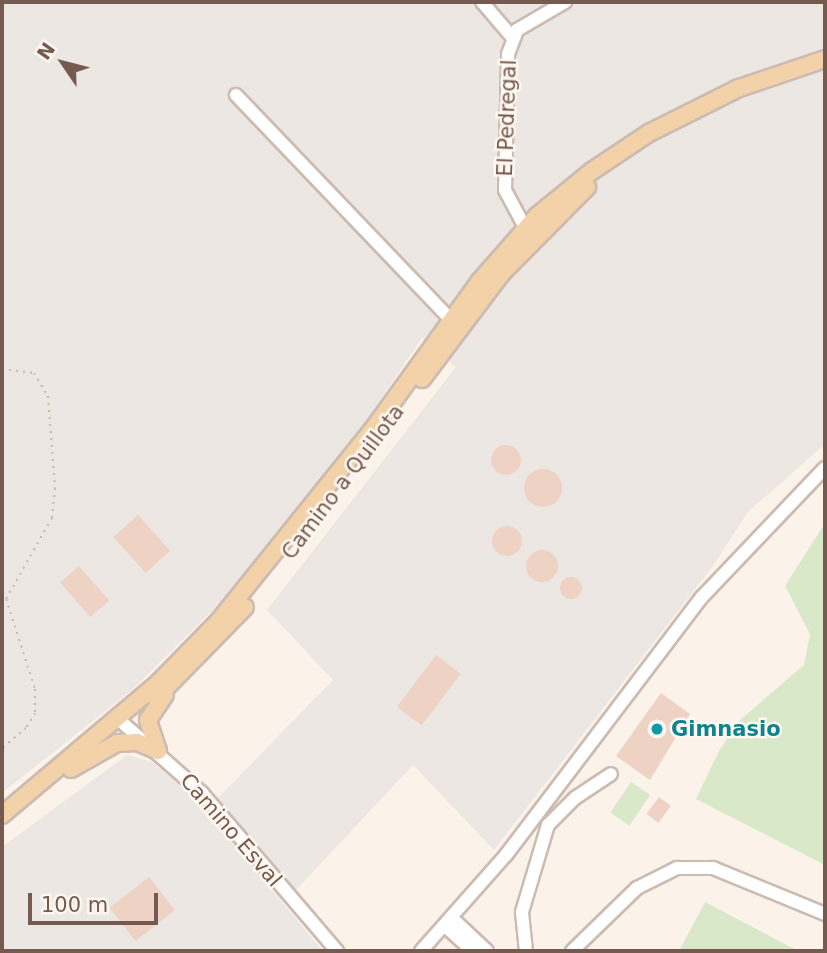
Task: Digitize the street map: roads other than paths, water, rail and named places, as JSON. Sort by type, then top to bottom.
[{"type":"main road","name":"Camino a Quillota","points":[[2,827],[71,769],[121,721],[185,657],[246,590],[371,432],[451,320],[528,234],[592,171],[669,123],[739,88],[825,59]]},
{"type":"main road","name":"Camino a Quillota","points":[[2,815],[179,679],[283,561],[528,234]]},
{"type":"main road","points":[[158,751],[148,720],[179,679]]},
{"type":"main road","points":[[71,769],[117,743],[137,743],[158,751]]},
{"type":"street","name":"El Pedregal","points":[[482,2],[512,37],[504,181],[507,199],[528,234]]},
{"type":"street","points":[[512,37],[523,25],[565,2]]},
{"type":"street","points":[[236,95],[451,320]]},
{"type":"street","points":[[421,951],[449,922],[554,793],[702,597],[825,468]]},
{"type":"street","name":"Camino Esval","points":[[121,721],[158,751],[202,793],[337,951]]},
{"type":"street","points":[[526,951],[523,912],[548,825],[611,774]]},
{"type":"street","points":[[572,951],[637,888],[677,868],[713,868],[825,914]]},
{"type":"street","points":[[449,922],[473,951]]},
{"type":"street","points":[[449,922],[487,951]]},
{"type":"place","name":"Gimnasio","points":[[657,729]]}]
